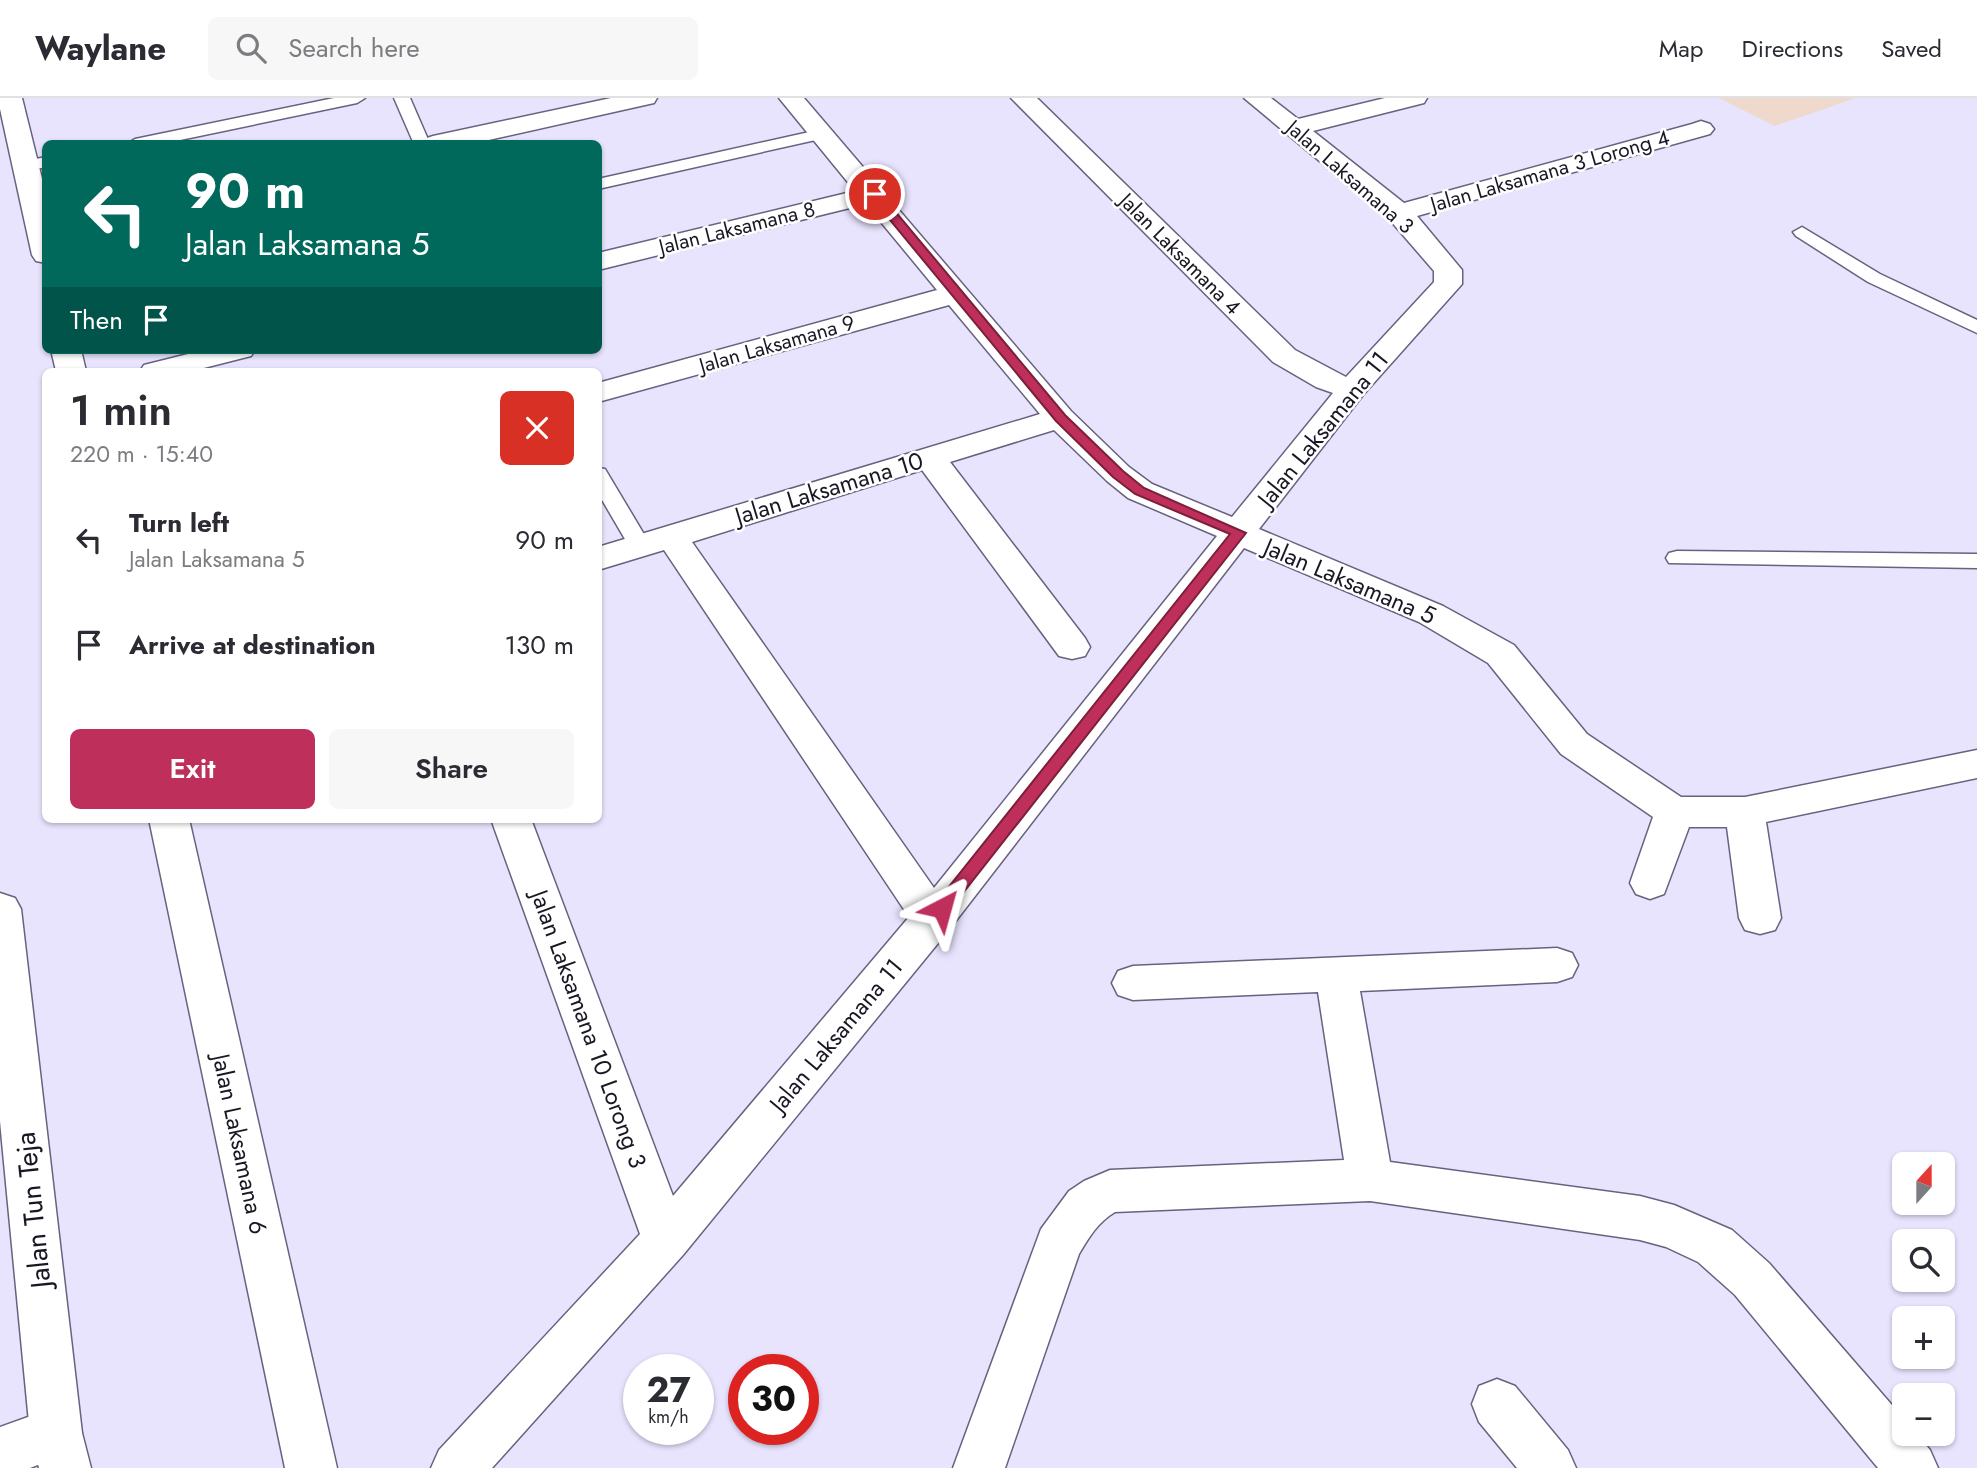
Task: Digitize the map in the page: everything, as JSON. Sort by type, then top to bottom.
[{"type":"street","points":[[10,98],[36,164],[42,218]]},
{"type":"street","points":[[451,140],[645,98]]},
{"type":"street","name":"Jalan Laksamana 5","points":[[791,98],[875,194],[1060,418],[1118,474],[1140,491],[1431,614],[1501,654],[1574,744],[1674,812]]},
{"type":"street","name":"Jalan Laksamana 4","points":[[1023,98],[1284,356],[1327,381],[1352,389]]},
{"type":"street","name":"Jalan Laksamana 3","points":[[1256,98],[1399,214],[1439,261]]},
{"type":"street","points":[[1293,128],[1415,98]]},
{"type":"street","name":"Jalan Laksamana 3 Lorong 4","points":[[1399,214],[1702,129]]},
{"type":"street","name":"Jalan Laksamana 8","points":[[602,261],[875,194]]},
{"type":"street","name":"Jalan Laksamana 11","points":[[457,1468],[666,1240],[933,919],[1352,389],[1448,284],[1448,270],[1439,261]]},
{"type":"street","name":"Jalan Laksamana 9","points":[[602,392],[955,294]]},
{"type":"street","points":[[167,368],[224,354]]},
{"type":"street","name":"Jalan Laksamana 10","points":[[602,558],[1060,418]]},
{"type":"street","points":[[929,457],[1072,647]]},
{"type":"street","points":[[656,541],[933,919]]},
{"type":"street","points":[[1650,883],[1674,812],[1745,813],[1977,764]]},
{"type":"street","points":[[1745,813],[1760,918]]},
{"type":"street","name":"Jalan Laksamana 6","points":[[170,823],[311,1468]]},
{"type":"street","name":"Jalan Laksamana 10 Lorong 3","points":[[512,823],[666,1240]]},
{"type":"street","name":"Jalan Tun Teja","points":[[0,909],[61,1451]]},
{"type":"street","points":[[1133,983],[1557,965]]},
{"type":"street","points":[[1336,975],[1370,1180]]},
{"type":"street","points":[[979,1468],[1058,1245],[1070,1223],[1093,1198],[1110,1191],[1370,1180],[1640,1218],[1674,1227],[1715,1246],[1752,1279],[1912,1468]]},
{"type":"street","points":[[1497,1404],[1550,1468]]},
{"type":"street","points":[[0,1453],[61,1451]]},
{"type":"lane","points":[[154,140],[357,98]]},
{"type":"lane","points":[[402,98],[420,140]]},
{"type":"lane","points":[[602,183],[823,134]]},
{"type":"lane","points":[[1802,232],[1874,278],[1977,327]]},
{"type":"lane","points":[[602,479],[656,541]]},
{"type":"lane","points":[[1677,558],[1977,561]]},
{"type":"shaded area","points":[[1719,98],[1856,98],[1775,126]]},
{"type":"route","points":[[875,194],[1060,418],[1118,474],[1140,491],[1239,533],[942,908]]}]
